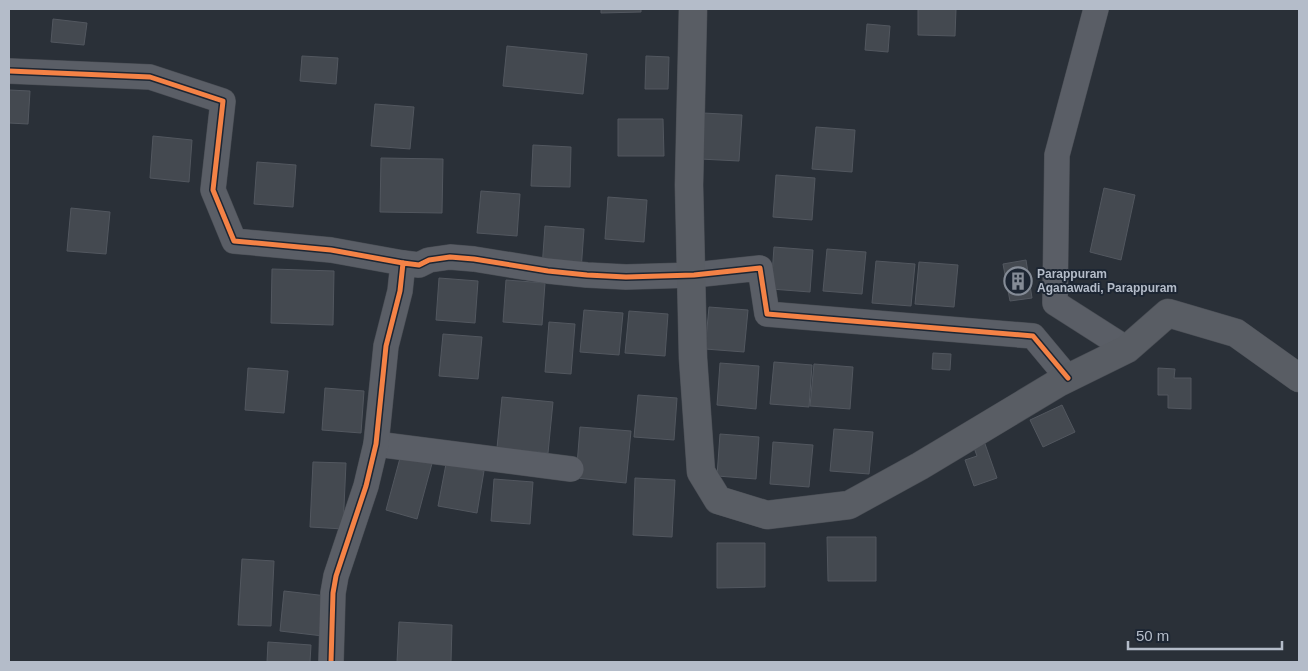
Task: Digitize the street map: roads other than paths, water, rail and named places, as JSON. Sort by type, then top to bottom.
[{"type":"main road","points":[[693,9],[689,185],[693,358],[701,472],[718,500],[767,516],[848,506],[920,466],[1068,378],[1127,349],[1168,313],[1236,333],[1299,378]]},
{"type":"street","points":[[1096,9],[1057,155],[1055,303],[1127,349]]},
{"type":"street","points":[[9,71],[150,77],[223,101],[212,190],[234,241],[331,250],[419,265],[428,260],[450,257],[587,275],[626,277],[691,276],[760,268],[767,314],[1033,336],[1068,378]]},
{"type":"street","points":[[331,662],[333,593],[336,576],[366,486],[376,444],[386,346],[400,291],[403,263]]},
{"type":"street","points":[[376,444],[571,469]]},
{"type":"place","name":"Parappuram Aganawadi, Parappuram","points":[[1018,281]]}]
